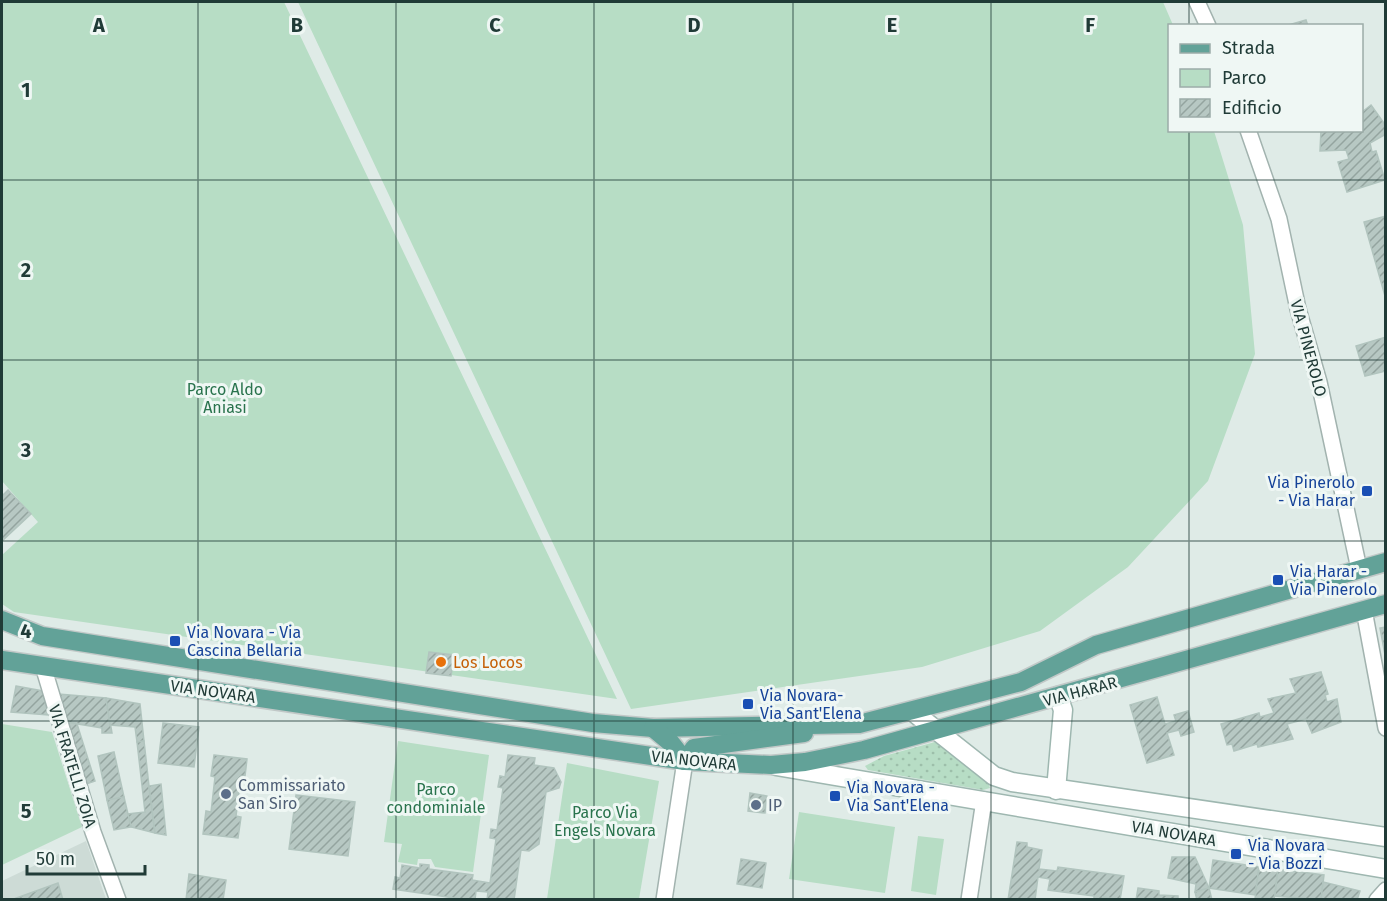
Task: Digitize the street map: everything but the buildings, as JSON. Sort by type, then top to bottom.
[{"type":"main road","name":"VIA HARAR","points":[[912,711],[1021,682],[1096,645],[1386,562]]},
{"type":"main road","name":"VIA HARAR","points":[[771,765],[846,754],[938,731],[1386,604]]},
{"type":"main road","name":"VIA NOVARA","points":[[2,620],[42,636],[593,723],[653,728],[859,724],[912,711]]},
{"type":"main road","name":"VIA NOVARA","points":[[2,660],[685,761],[771,765]]},
{"type":"main road","points":[[653,728],[671,743],[685,761],[694,747],[742,743],[859,724]]},
{"type":"street","points":[[1197,2],[1207,24]]},
{"type":"street","name":"VIA PINEROLO","points":[[1249,132],[1279,219],[1298,309],[1319,382],[1359,569]]},
{"type":"street","points":[[1364,610],[1385,722]]},
{"type":"street","name":"VIA FRATELLI ZOIA","points":[[44,666],[93,832],[118,900]]},
{"type":"street","points":[[1056,790],[1063,710],[1058,696]]},
{"type":"street","name":"VIA NOVARA","points":[[912,711],[994,776],[1005,780],[1056,790],[1386,837]]},
{"type":"street","points":[[664,900],[685,761]]},
{"type":"street","name":"VIA NOVARA","points":[[771,765],[1386,869]]},
{"type":"street","points":[[969,900],[984,800],[1005,780]]},
{"type":"street","points":[[1377,900],[1386,890]]},
{"type":"shaded area","points":[[86,841],[106,899],[2,900],[2,881]]},
{"type":"green space","name":"Parco Aldo Aniasi","points":[[2,2],[284,2],[617,699],[14,612],[2,604],[2,555],[38,522],[2,481]]},
{"type":"green space","points":[[298,2],[1163,2],[1173,24],[1168,24],[1168,132],[1214,132],[1243,225],[1255,354],[1208,481],[1128,567],[1040,631],[922,667],[631,709]]},
{"type":"green space","points":[[2,724],[52,732],[82,827],[2,865]]},
{"type":"green space","name":"Parco condominiale","points":[[398,741],[489,755],[473,872],[435,867],[431,859],[418,859],[417,865],[398,862],[402,844],[384,842]]},
{"type":"green space","points":[[935,742],[988,782],[990,788],[983,790],[868,770],[865,766],[884,756]]},
{"type":"green space","name":"Parco Via Engels Novara","points":[[567,763],[659,781],[639,899],[547,899]]},
{"type":"green space","points":[[799,812],[895,827],[885,893],[789,879]]},
{"type":"green space","points":[[918,836],[944,839],[936,895],[911,891]]},
{"type":"place","name":"Via Pinerolo - Via Harar","points":[[1367,491]]},
{"type":"place","name":"Via Harar - Via Pinerolo","points":[[1278,580]]},
{"type":"place","name":"Via Novara - Via Cascina Bellaria","points":[[175,641]]},
{"type":"place","name":"Los Locos","points":[[441,662]]},
{"type":"place","name":"Via Novara- Via Sant'Elena","points":[[748,704]]},
{"type":"place","name":"Commissariato San Siro","points":[[226,794]]},
{"type":"place","name":"Via Novara - Via Sant'Elena","points":[[835,796]]},
{"type":"place","name":"IP","points":[[756,805]]},
{"type":"place","name":"Via Novara - Via Bozzi","points":[[1236,854]]}]
